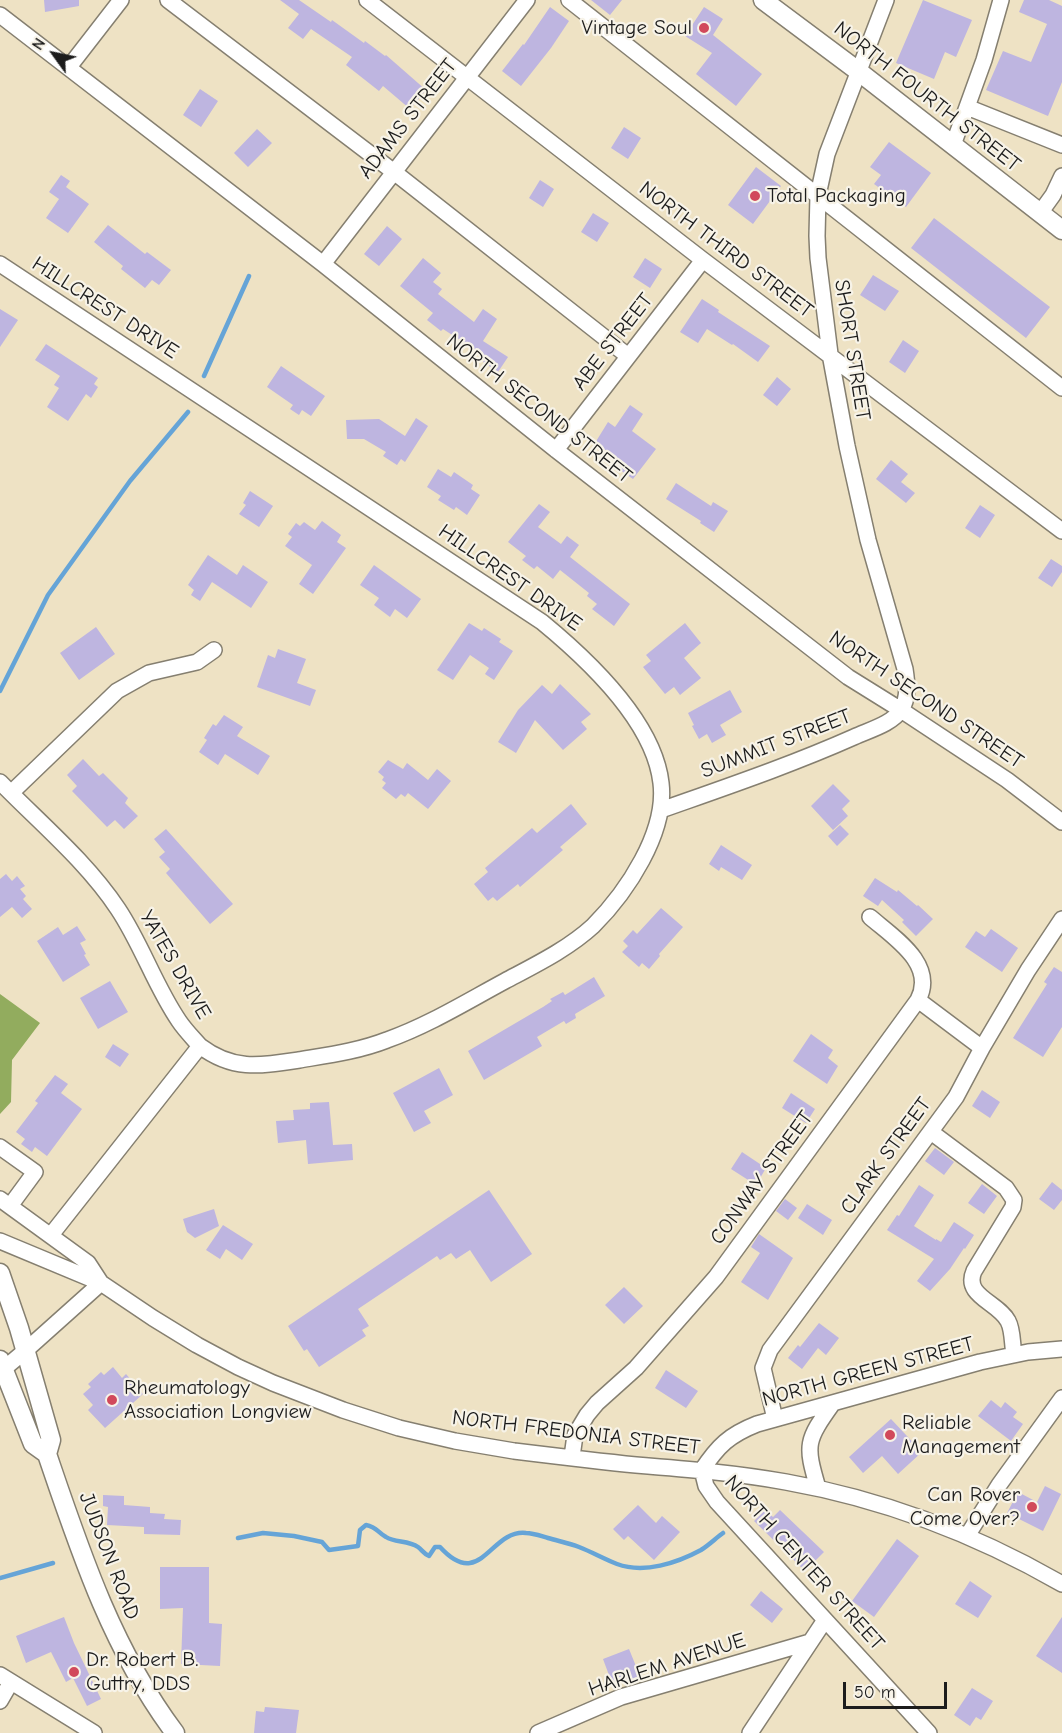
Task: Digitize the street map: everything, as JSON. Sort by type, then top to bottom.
[{"type":"main road","name":"NORTH FOURTH STREET","points":[[763,0],[1062,230]]},
{"type":"main road","name":"JUDSON ROAD","points":[[0,1273],[26,1351],[51,1440],[46,1454]]},
{"type":"main road","name":"JUDSON ROAD","points":[[1,1367],[33,1444],[46,1454],[88,1572],[115,1636],[135,1673],[175,1733]]},
{"type":"street","points":[[69,67],[121,0]]},
{"type":"street","points":[[168,0],[394,172],[628,356]]},
{"type":"street","name":"NORTH THIRD STREET","points":[[367,0],[703,260],[1062,531]]},
{"type":"street","name":"ADAMS STREET","points":[[323,264],[527,0]]},
{"type":"street","points":[[569,0],[1062,388]]},
{"type":"street","name":"SHORT STREET","points":[[886,0],[830,143],[819,195],[817,236],[830,354],[847,446],[868,540],[905,669],[906,691],[901,710]]},
{"type":"street","points":[[953,145],[988,49],[1001,0]]},
{"type":"street","name":"NORTH SECOND STREET","points":[[0,15],[323,264],[556,450],[848,677],[1007,780],[1062,822]]},
{"type":"street","points":[[967,107],[1062,145]]},
{"type":"street","points":[[1040,213],[1053,195],[1062,176]]},
{"type":"street","name":"ABE STREET","points":[[556,450],[703,260]]},
{"type":"street","name":"HILLCREST DRIVE","points":[[0,264],[542,622],[567,643],[613,689],[642,731],[658,768],[661,782],[661,810],[658,824],[644,858],[614,902],[591,927],[550,956],[429,1023],[386,1041],[359,1049],[282,1063],[243,1065],[220,1059],[200,1046]]},
{"type":"street","points":[[5,788],[117,691],[149,673],[188,666],[214,650]]},
{"type":"street","name":"SUMMIT STREET","points":[[661,810],[807,758],[888,722],[901,710]]},
{"type":"street","name":"YATES DRIVE","points":[[5,788],[87,869],[105,891],[129,926],[179,1021],[200,1046],[51,1235]]},
{"type":"street","points":[[870,917],[916,961],[923,977],[918,1000],[982,1048]]},
{"type":"street","name":"CLARK STREET","points":[[775,1419],[764,1368],[770,1350],[961,1089],[982,1048],[1028,970],[1062,919]]},
{"type":"street","name":"CONWAY STREET","points":[[572,1457],[575,1435],[587,1415],[636,1368],[716,1277],[918,1000]]},
{"type":"street","points":[[931,1132],[1006,1188],[1014,1200],[1013,1207],[974,1271],[971,1282],[976,1293],[1008,1321],[1014,1354]]},
{"type":"street","points":[[0,1147],[35,1172],[5,1202]]},
{"type":"street","name":"NORTH FREDONIA STREET","points":[[5,1202],[88,1263],[101,1282]]},
{"type":"street","name":"NORTH FREDONIA STREET","points":[[0,1241],[101,1282],[153,1318],[238,1367],[343,1410],[399,1428],[514,1452],[702,1470],[818,1488],[908,1514],[968,1536],[1062,1584]]},
{"type":"street","points":[[1,1367],[26,1351],[101,1282]]},
{"type":"street","name":"NORTH GREEN STREET","points":[[702,1470],[717,1449],[741,1430],[1014,1354],[1062,1349]]},
{"type":"street","points":[[968,1536],[999,1485],[1062,1398]]},
{"type":"street","points":[[818,1488],[810,1461],[810,1440],[817,1425],[833,1403]]},
{"type":"street","name":"NORTH CENTER STREET","points":[[702,1470],[706,1486],[717,1502],[929,1733]]},
{"type":"street","points":[[750,1733],[825,1620]]},
{"type":"street","name":"HARLEM AVENUE","points":[[538,1733],[621,1697],[810,1642]]},
{"type":"street","points":[[0,1701],[6,1678],[94,1733]]},
{"type":"green space","points":[[0,994],[40,1023],[12,1060],[11,1102],[0,1114]]},
{"type":"building","points":[[44,0],[79,0],[79,6],[45,12]]},
{"type":"building","points":[[280,0],[299,0],[331,22],[332,20],[364,43],[365,41],[386,55],[426,90],[410,109],[383,86],[379,91],[346,65],[352,57],[311,29],[303,39],[288,28],[299,14]]},
{"type":"building","points":[[591,0],[622,0],[610,15]]},
{"type":"building","points":[[923,0],[972,20],[956,57],[945,52],[934,79],[896,63]]},
{"type":"building","points":[[1024,0],[1049,0],[1062,6],[1062,82],[1048,116],[986,90],[1003,51],[1031,62],[1047,24],[1019,12]]},
{"type":"building","points":[[550,7],[569,21],[521,86],[502,71],[524,45]]},
{"type":"building","points":[[704,7],[723,19],[713,35],[762,74],[736,106],[696,74],[712,53],[685,36]]},
{"type":"building","points":[[200,89],[218,101],[201,127],[183,115]]},
{"type":"building","points":[[624,127],[641,138],[628,159],[611,148]]},
{"type":"building","points":[[257,129],[272,143],[248,167],[234,153]]},
{"type":"building","points":[[889,142],[931,173],[906,207],[874,184],[881,175],[870,167]]},
{"type":"building","name":"Total Packaging","points":[[756,167],[781,186],[753,224],[728,205]]},
{"type":"building","points":[[61,175],[70,181],[66,187],[89,204],[68,233],[46,218],[59,199],[49,192]]},
{"type":"building","points":[[540,180],[554,189],[543,207],[529,198]]},
{"type":"building","points":[[593,213],[609,223],[597,242],[581,232]]},
{"type":"building","points":[[934,218],[1050,307],[1026,338],[911,248]]},
{"type":"building","points":[[108,225],[145,254],[147,252],[171,270],[159,285],[152,280],[145,288],[121,269],[123,266],[94,242]]},
{"type":"building","points":[[387,226],[402,239],[379,266],[364,254]]},
{"type":"building","points":[[423,258],[441,273],[433,282],[442,289],[438,294],[474,322],[483,309],[497,319],[483,341],[508,357],[498,372],[483,362],[486,357],[443,329],[441,331],[427,320],[433,313],[400,286]]},
{"type":"building","points":[[645,258],[662,269],[650,288],[633,277]]},
{"type":"building","points":[[873,275],[899,291],[885,311],[860,295]]},
{"type":"building","points":[[702,299],[770,346],[758,362],[707,329],[698,343],[680,332]]},
{"type":"building","points":[[0,309],[18,320],[0,347]]},
{"type":"building","points":[[903,340],[919,351],[905,373],[889,362]]},
{"type":"building","points":[[46,344],[98,378],[94,384],[98,387],[91,398],[86,394],[68,421],[47,407],[59,388],[54,385],[60,376],[35,360]]},
{"type":"building","points":[[281,366],[325,396],[311,416],[302,410],[299,415],[290,409],[293,405],[267,387]]},
{"type":"building","points":[[777,377],[791,389],[777,406],[763,395]]},
{"type":"building","points":[[630,405],[643,414],[632,431],[656,449],[633,479],[617,468],[622,461],[595,443],[608,422],[615,427]]},
{"type":"building","points":[[416,418],[428,426],[405,462],[401,459],[397,465],[383,456],[386,452],[364,439],[347,439],[346,420],[379,419],[405,436]]},
{"type":"building","points":[[891,460],[908,474],[901,482],[915,493],[906,503],[876,479]]},
{"type":"building","points":[[438,469],[451,477],[454,472],[473,485],[471,489],[480,495],[467,515],[456,507],[454,510],[438,500],[441,496],[427,487]]},
{"type":"building","points":[[676,483],[711,506],[713,502],[728,511],[714,532],[666,499]]},
{"type":"building","points":[[250,491],[273,506],[259,527],[239,514],[246,505],[243,503]]},
{"type":"building","points":[[539,504],[550,512],[538,527],[561,544],[567,536],[579,545],[570,557],[630,604],[614,626],[592,609],[597,604],[587,596],[589,593],[560,570],[553,579],[537,566],[534,569],[522,560],[526,556],[508,542]]},
{"type":"building","points":[[980,505],[995,515],[980,538],[965,528]]},
{"type":"building","points":[[322,521],[341,535],[337,542],[346,548],[313,594],[299,584],[312,565],[285,546],[292,537],[288,534],[296,523],[300,526],[304,522],[315,530]]},
{"type":"building","points":[[208,555],[237,575],[243,565],[268,582],[251,608],[212,582],[200,601],[191,595],[194,590],[188,585]]},
{"type":"building","points":[[1051,559],[1062,566],[1062,572],[1052,587],[1038,578]]},
{"type":"building","points":[[374,565],[421,599],[407,618],[395,609],[390,617],[374,605],[379,598],[360,585]]},
{"type":"building","points":[[469,623],[482,631],[484,628],[501,639],[499,642],[513,651],[494,680],[485,674],[489,668],[470,655],[453,680],[437,670]]},
{"type":"building","points":[[685,623],[701,643],[684,658],[701,678],[680,695],[674,687],[665,694],[643,667],[651,661],[646,655]]},
{"type":"building","points":[[96,627],[115,654],[79,680],[60,653]]},
{"type":"building","points":[[278,649],[306,659],[297,683],[316,690],[310,706],[257,687],[268,655],[275,658]]},
{"type":"building","points":[[560,684],[591,714],[581,722],[587,729],[563,750],[535,720],[516,753],[498,742],[518,710],[542,685],[552,694]]},
{"type":"building","points":[[730,690],[742,712],[720,725],[726,735],[712,743],[707,734],[699,739],[688,713]]},
{"type":"building","points":[[224,715],[243,727],[237,736],[270,756],[258,775],[225,754],[218,765],[199,752],[213,724],[216,726]]},
{"type":"building","points":[[83,759],[99,776],[103,773],[128,798],[125,803],[138,816],[124,829],[115,820],[107,827],[72,791],[77,786],[67,775]]},
{"type":"building","points":[[388,760],[403,769],[407,763],[428,780],[437,769],[451,781],[428,809],[408,793],[405,797],[401,794],[396,799],[382,788],[386,783],[382,780],[384,777],[378,772]]},
{"type":"building","points":[[833,784],[850,801],[842,809],[848,816],[833,830],[811,806]]},
{"type":"building","points":[[571,804],[587,824],[560,847],[563,850],[520,887],[518,884],[497,901],[493,897],[488,901],[474,884],[488,872],[485,868],[532,828],[537,833]]},
{"type":"building","points":[[840,825],[849,834],[837,846],[828,836]]},
{"type":"building","points":[[166,829],[233,904],[210,924],[166,873],[170,869],[159,857],[165,852],[154,839]]},
{"type":"building","points":[[721,845],[752,865],[742,880],[721,867],[719,871],[709,864]]},
{"type":"building","points":[[6,874],[12,881],[17,876],[25,886],[20,889],[26,896],[23,899],[32,909],[22,918],[12,907],[0,917],[0,879]]},
{"type":"building","points":[[875,878],[897,892],[898,890],[933,919],[916,936],[902,922],[904,920],[882,900],[878,906],[863,896]]},
{"type":"building","points":[[661,908],[683,927],[649,969],[642,963],[639,967],[622,952],[628,946],[623,941],[633,930],[637,934]]},
{"type":"building","points":[[77,926],[86,940],[80,943],[90,965],[63,982],[37,941],[58,927],[63,935]]},
{"type":"building","points":[[991,929],[1018,948],[1002,972],[965,947],[976,931],[985,937]]},
{"type":"building","points":[[1054,967],[1062,972],[1062,1027],[1043,1057],[1013,1038],[1047,984],[1044,982]]},
{"type":"building","points":[[594,977],[605,996],[575,1014],[576,1018],[566,1024],[564,1021],[537,1037],[542,1046],[484,1080],[468,1051],[543,1007],[552,1001],[550,999],[563,992],[565,995]]},
{"type":"building","points":[[110,981],[128,1012],[98,1029],[80,998]]},
{"type":"building","points":[[811,1034],[833,1050],[828,1058],[838,1066],[827,1084],[793,1061]]},
{"type":"building","points":[[113,1044],[129,1054],[120,1067],[105,1057]]},
{"type":"building","points":[[439,1068],[453,1095],[424,1111],[431,1123],[414,1132],[393,1093]]},
{"type":"building","points":[[55,1075],[68,1084],[61,1093],[82,1109],[47,1156],[35,1147],[32,1152],[21,1144],[25,1139],[16,1132],[38,1103],[35,1101]]},
{"type":"building","points":[[982,1090],[1000,1102],[990,1118],[972,1106]]},
{"type":"building","points":[[791,1093],[815,1109],[806,1123],[782,1108]]},
{"type":"building","points":[[329,1102],[333,1145],[352,1144],[353,1160],[308,1164],[306,1140],[278,1143],[276,1121],[294,1120],[293,1110],[310,1109],[310,1103]]},
{"type":"building","points":[[935,1148],[954,1162],[944,1175],[925,1161]]},
{"type":"building","points":[[742,1152],[766,1168],[756,1185],[731,1169]]},
{"type":"building","points":[[1052,1182],[1062,1190],[1062,1200],[1054,1210],[1039,1199]]},
{"type":"building","points":[[982,1184],[997,1196],[984,1214],[968,1203]]},
{"type":"building","points":[[919,1185],[934,1195],[914,1226],[941,1242],[954,1222],[974,1235],[950,1269],[930,1291],[917,1281],[934,1259],[887,1230]]},
{"type":"building","points":[[489,1190],[532,1254],[491,1282],[470,1250],[456,1259],[451,1253],[440,1260],[437,1256],[358,1309],[369,1326],[362,1330],[366,1336],[319,1367],[307,1349],[304,1351],[288,1326]]},
{"type":"building","points":[[785,1199],[797,1208],[788,1220],[776,1211]]},
{"type":"building","points":[[807,1204],[832,1220],[823,1235],[798,1218]]},
{"type":"building","points":[[214,1209],[219,1226],[195,1238],[187,1232],[183,1219]]},
{"type":"building","points":[[223,1225],[253,1244],[242,1260],[226,1249],[220,1259],[206,1250]]},
{"type":"building","points":[[759,1234],[793,1258],[768,1300],[741,1282],[760,1253],[751,1247]]},
{"type":"building","points":[[624,1287],[643,1306],[624,1324],[605,1305]]},
{"type":"building","points":[[819,1323],[839,1338],[826,1355],[818,1348],[802,1369],[788,1358]]},
{"type":"building","name":"Rheumatology Association Longview","points":[[113,1367],[122,1378],[126,1374],[143,1394],[105,1428],[88,1410],[93,1405],[83,1394],[91,1387],[88,1384],[101,1372],[104,1375]]},
{"type":"building","points":[[666,1370],[698,1391],[686,1408],[655,1388]]},
{"type":"building","points":[[991,1400],[1001,1408],[1005,1402],[1017,1412],[1013,1417],[1023,1424],[1011,1441],[978,1416]]},
{"type":"building","name":"Reliable Management","points":[[891,1419],[922,1452],[898,1474],[882,1456],[863,1473],[849,1457]]},
{"type":"building","name":"Can Rover Come Over?","points":[[1045,1486],[1061,1494],[1043,1531],[1007,1513],[1018,1492],[1037,1502]]},
{"type":"building","points":[[103,1495],[124,1496],[124,1505],[150,1507],[150,1513],[165,1514],[164,1519],[181,1520],[180,1535],[144,1534],[144,1527],[107,1525],[108,1507],[103,1506]]},
{"type":"building","points":[[638,1505],[656,1523],[662,1516],[680,1532],[654,1560],[628,1536],[624,1540],[613,1529]]},
{"type":"building","points":[[765,1510],[773,1517],[780,1510],[824,1552],[805,1571],[754,1521]]},
{"type":"building","points":[[897,1539],[919,1556],[874,1617],[852,1601]]},
{"type":"building","points":[[160,1567],[209,1567],[209,1623],[222,1624],[220,1666],[181,1664],[183,1608],[160,1609]]},
{"type":"building","points":[[970,1581],[992,1596],[978,1618],[955,1604]]},
{"type":"building","points":[[761,1591],[783,1609],[772,1623],[750,1605]]},
{"type":"building","points":[[64,1617],[101,1699],[87,1706],[73,1678],[66,1682],[51,1652],[26,1663],[16,1636]]},
{"type":"building","points":[[1062,1617],[1062,1673],[1036,1656]]},
{"type":"building","points":[[629,1649],[640,1676],[613,1686],[603,1659]]},
{"type":"building","points":[[972,1688],[993,1701],[981,1720],[976,1717],[970,1726],[954,1715]]},
{"type":"building","points":[[265,1707],[299,1710],[296,1733],[254,1733],[256,1711],[264,1712]]},
{"type":"waterway","points":[[204,376],[249,276]]},
{"type":"waterway","points":[[0,691],[48,595],[130,481],[188,412]]},
{"type":"waterway","points":[[238,1538],[263,1533],[294,1536],[322,1542],[329,1550],[358,1546],[360,1530],[366,1525],[375,1528],[390,1539],[410,1543],[429,1556],[435,1547],[440,1547],[454,1559],[466,1563],[476,1561],[514,1534],[529,1533],[575,1546],[617,1564],[638,1568],[660,1566],[682,1559],[701,1550],[723,1533]]},
{"type":"waterway","points":[[0,1578],[53,1563]]},
{"type":"place","name":"Vintage Soul","points":[[704,28]]},
{"type":"place","name":"Total Packaging","points":[[755,196]]},
{"type":"place","name":"Rheumatology Association Longview","points":[[112,1400]]},
{"type":"place","name":"Reliable Management","points":[[890,1435]]},
{"type":"place","name":"Can Rover Come Over?","points":[[1032,1507]]},
{"type":"place","name":"Dr. Robert B. Guttry, DDS","points":[[74,1672]]}]
